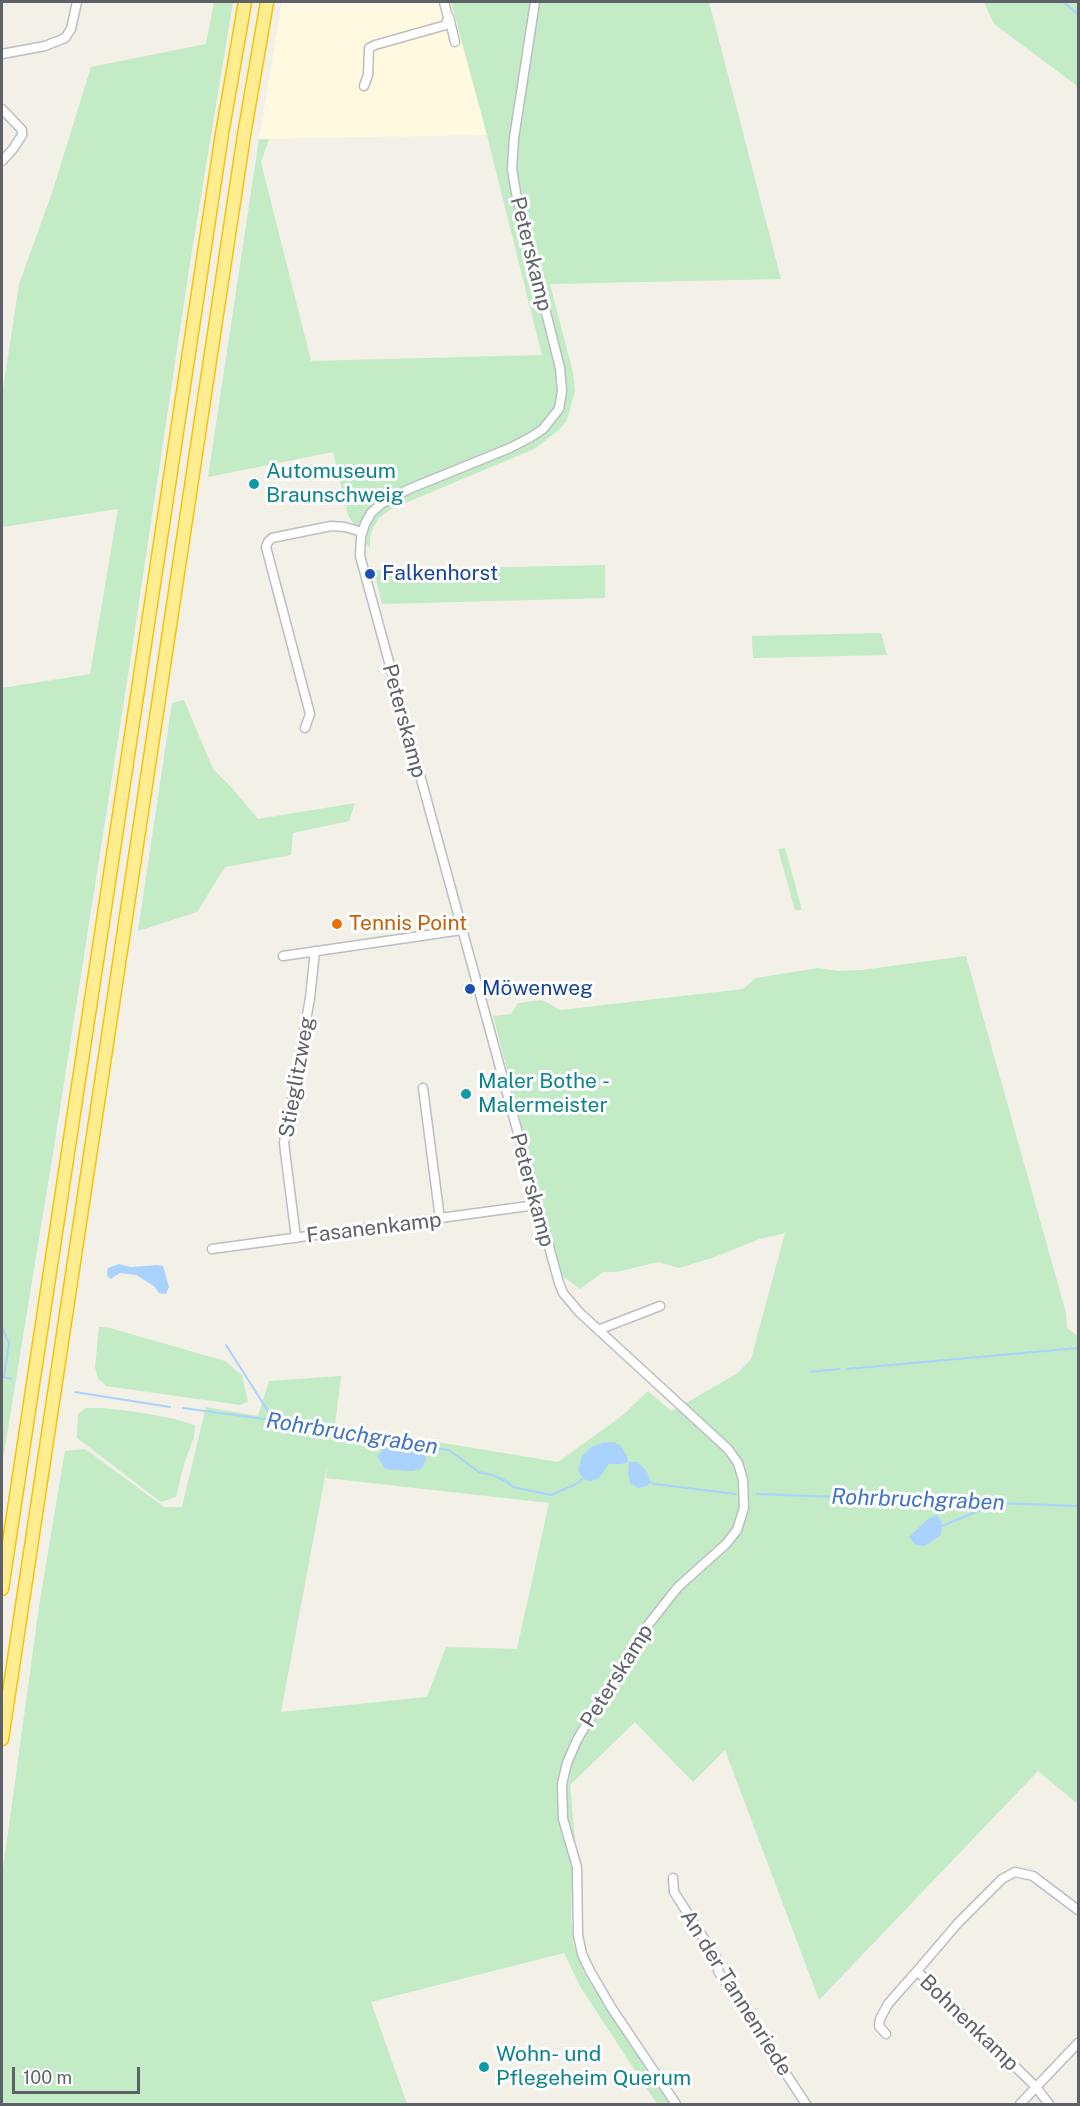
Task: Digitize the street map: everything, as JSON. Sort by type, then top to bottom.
[{"type":"highway","points":[[2,1589],[211,205],[245,2]]},
{"type":"highway","points":[[2,1739],[237,182],[267,2]]},
{"type":"street","points":[[2,54],[45,46],[65,38],[71,29],[77,2]]},
{"type":"street","points":[[444,2],[455,42]]},
{"type":"street","name":"Peterskamp","points":[[535,2],[514,138],[512,169],[560,368],[562,391],[558,409],[549,423],[531,437],[388,499],[371,513],[362,532],[360,556],[363,574],[536,1205],[563,1293],[598,1330],[728,1449],[741,1472],[744,1502],[741,1522],[732,1538],[689,1576],[666,1601],[619,1669],[572,1749],[562,1784],[563,1819],[577,1866],[578,1935],[582,1954],[611,2007],[676,2104]]},
{"type":"street","points":[[364,86],[368,75],[368,51],[372,46],[446,25],[448,17]]},
{"type":"street","points":[[2,109],[22,130],[22,135],[13,149],[2,161]]},
{"type":"street","points":[[305,728],[310,714],[266,547],[272,538],[331,526],[362,532]]},
{"type":"street","points":[[283,956],[462,930]]},
{"type":"street","name":"Stieglitzweg","points":[[296,1238],[284,1143],[310,998],[315,951]]},
{"type":"street","points":[[423,1088],[440,1219]]},
{"type":"street","name":"Fasanenkamp","points":[[212,1249],[536,1205]]},
{"type":"street","points":[[598,1330],[660,1306]]},
{"type":"street","points":[[917,1971],[958,1923],[1002,1879],[1015,1872],[1033,1876],[1078,1910]]},
{"type":"street","name":"An der Tannenriede","points":[[673,1878],[674,1892],[719,1962],[718,1971],[806,2104]]},
{"type":"street","name":"Bohnenkamp","points":[[886,2034],[879,2026],[880,2019],[888,2004],[917,1971],[1036,2087],[1049,2104]]},
{"type":"street","points":[[1020,2104],[1078,2043]]},
{"type":"shaded area","points":[[282,2],[451,2],[487,135],[259,139]]},
{"type":"green space","points":[[214,2],[233,2],[2,1465],[2,688],[90,674],[118,509],[2,527],[2,396],[19,284],[52,193],[91,67],[206,44]]},
{"type":"green space","points":[[451,2],[709,2],[781,279],[550,284],[573,373],[575,391],[567,420],[559,430],[534,449],[391,509],[379,518],[373,528],[370,549],[348,515],[333,452],[208,477],[259,139],[269,139],[261,162],[311,361],[542,355]]},
{"type":"green space","points":[[984,2],[1078,2],[1078,95],[1076,85],[994,24]]},
{"type":"green space","points":[[605,565],[605,598],[382,604],[374,570]]},
{"type":"green space","points":[[881,633],[887,655],[753,658],[752,636]]},
{"type":"green space","points":[[184,700],[213,769],[258,819],[355,803],[349,821],[293,833],[291,855],[225,867],[197,912],[138,931],[172,703]]},
{"type":"green space","points":[[785,848],[802,910],[795,910],[778,849]]},
{"type":"green space","points":[[966,956],[1066,1313],[1067,1328],[1078,1336],[1078,1804],[1038,1771],[819,2000],[725,1750],[693,1782],[635,1722],[570,1785],[578,1873],[572,1889],[571,1916],[574,1947],[585,1974],[669,2104],[657,2104],[581,1988],[564,1953],[371,2002],[407,2104],[2,2104],[2,1876],[39,1607],[65,1451],[85,1449],[164,1507],[182,1507],[206,1407],[258,1416],[269,1381],[341,1376],[335,1425],[558,1462],[623,1415],[648,1391],[671,1411],[738,1373],[751,1359],[785,1233],[760,1239],[679,1268],[658,1262],[617,1272],[603,1272],[580,1289],[560,1274],[493,1016],[511,1014],[518,1003],[542,1000],[561,1010],[743,989],[756,978],[818,968],[838,971],[862,970]],"holes":[[[327,1466],[326,1478],[549,1503],[517,1649],[446,1647],[427,1697],[281,1712]]]},
{"type":"green space","points":[[99,1327],[110,1328],[225,1361],[242,1375],[248,1402],[240,1405],[106,1386],[98,1378],[95,1367]]},
{"type":"green space","points":[[86,1408],[136,1412],[195,1425],[194,1437],[184,1464],[176,1497],[161,1502],[77,1438],[78,1414]]},
{"type":"water","points":[[119,1264],[131,1267],[163,1266],[169,1287],[166,1294],[159,1293],[154,1286],[136,1275],[120,1273],[111,1279],[108,1277],[108,1268]]},
{"type":"water","points":[[605,1442],[620,1445],[628,1462],[609,1464],[598,1479],[590,1481],[583,1479],[578,1470],[582,1456],[591,1447]]},
{"type":"water","points":[[386,1446],[420,1453],[426,1457],[425,1462],[421,1469],[412,1471],[385,1469],[377,1456]]},
{"type":"water","points":[[629,1462],[638,1462],[647,1472],[650,1482],[647,1486],[638,1488],[630,1483]]},
{"type":"water","points":[[937,1515],[942,1523],[941,1535],[925,1546],[916,1545],[909,1537],[928,1519]]},
{"type":"waterway","points":[[1064,2],[1078,15]]},
{"type":"waterway","name":"Rohrbruchgraben","points":[[2,1327],[9,1343],[4,1377],[11,1379]]},
{"type":"waterway","points":[[226,1345],[268,1411]]},
{"type":"waterway","points":[[847,1369],[1078,1348]]},
{"type":"waterway","points":[[811,1372],[839,1369]]},
{"type":"waterway","name":"Rohrbruchgraben","points":[[75,1392],[170,1407]]},
{"type":"waterway","name":"Rohrbruchgraben","points":[[183,1408],[294,1423],[379,1440],[449,1450],[479,1472],[506,1481],[513,1487],[551,1495],[584,1478]]},
{"type":"waterway","name":"Rohrbruchgraben","points":[[647,1480],[654,1484],[736,1494]]},
{"type":"waterway","name":"Rohrbruchgraben","points":[[757,1494],[1078,1506]]},
{"type":"waterway","points":[[942,1526],[995,1504]]},
{"type":"place","name":"Automuseum Braunschweig","points":[[254,484]]},
{"type":"place","name":"Falkenhorst","points":[[370,574]]},
{"type":"place","name":"Tennis Point","points":[[337,924]]},
{"type":"place","name":"Möwenweg","points":[[470,989]]},
{"type":"place","name":"Maler Bothe - Malermeister","points":[[466,1094]]},
{"type":"place","name":"Wohn- und Pflegeheim Querum","points":[[484,2067]]}]
